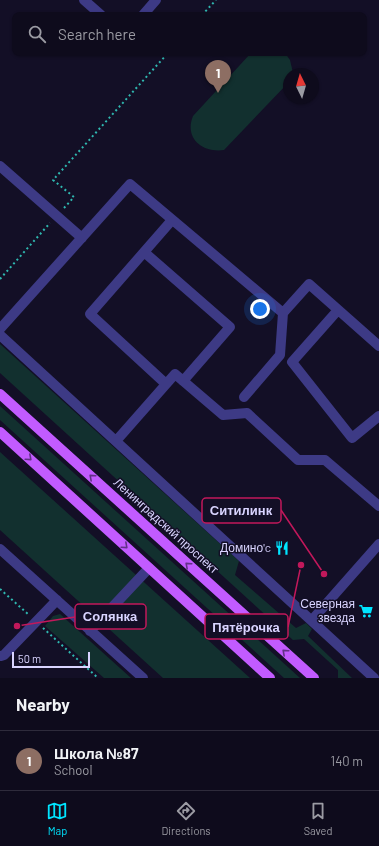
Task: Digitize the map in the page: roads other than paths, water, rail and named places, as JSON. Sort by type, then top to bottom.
[{"type":"main road","name":"Ленинградский проспект","points":[[0,394],[314,678]]},
{"type":"main road","points":[[0,432],[270,678]]},
{"type":"street","points":[[84,0],[98,12]]},
{"type":"street","points":[[146,12],[156,0]]},
{"type":"street","points":[[0,166],[82,238]]},
{"type":"street","points":[[0,329],[130,184],[283,313]]},
{"type":"street","points":[[166,384],[90,314],[172,220]]},
{"type":"street","points":[[144,252],[230,327],[183,382]]},
{"type":"street","points":[[244,397],[280,355],[283,313],[309,284],[379,346]]},
{"type":"street","points":[[292,362],[338,310]]},
{"type":"street","points":[[0,335],[374,678]]},
{"type":"street","points":[[280,355],[292,362],[352,438],[379,416]]},
{"type":"street","points":[[116,442],[175,374],[224,416],[247,413],[298,460],[324,460],[379,506]]},
{"type":"street","points":[[312,620],[379,544]]},
{"type":"street","points":[[0,548],[143,678]]},
{"type":"street","points":[[90,631],[148,568]]},
{"type":"street","points":[[1,656],[4,655],[57,600]]},
{"type":"place","name":"Школа №87","points":[[218,93]]},
{"type":"place","name":"Домино'c","points":[[282,548]]},
{"type":"place","name":"Пятёрочка","points":[[301,565]]},
{"type":"place","name":"Ситилинк","points":[[324,574]]},
{"type":"place","name":"Северная звезда","points":[[366,611]]},
{"type":"place","name":"Солянка","points":[[17,626]]}]
